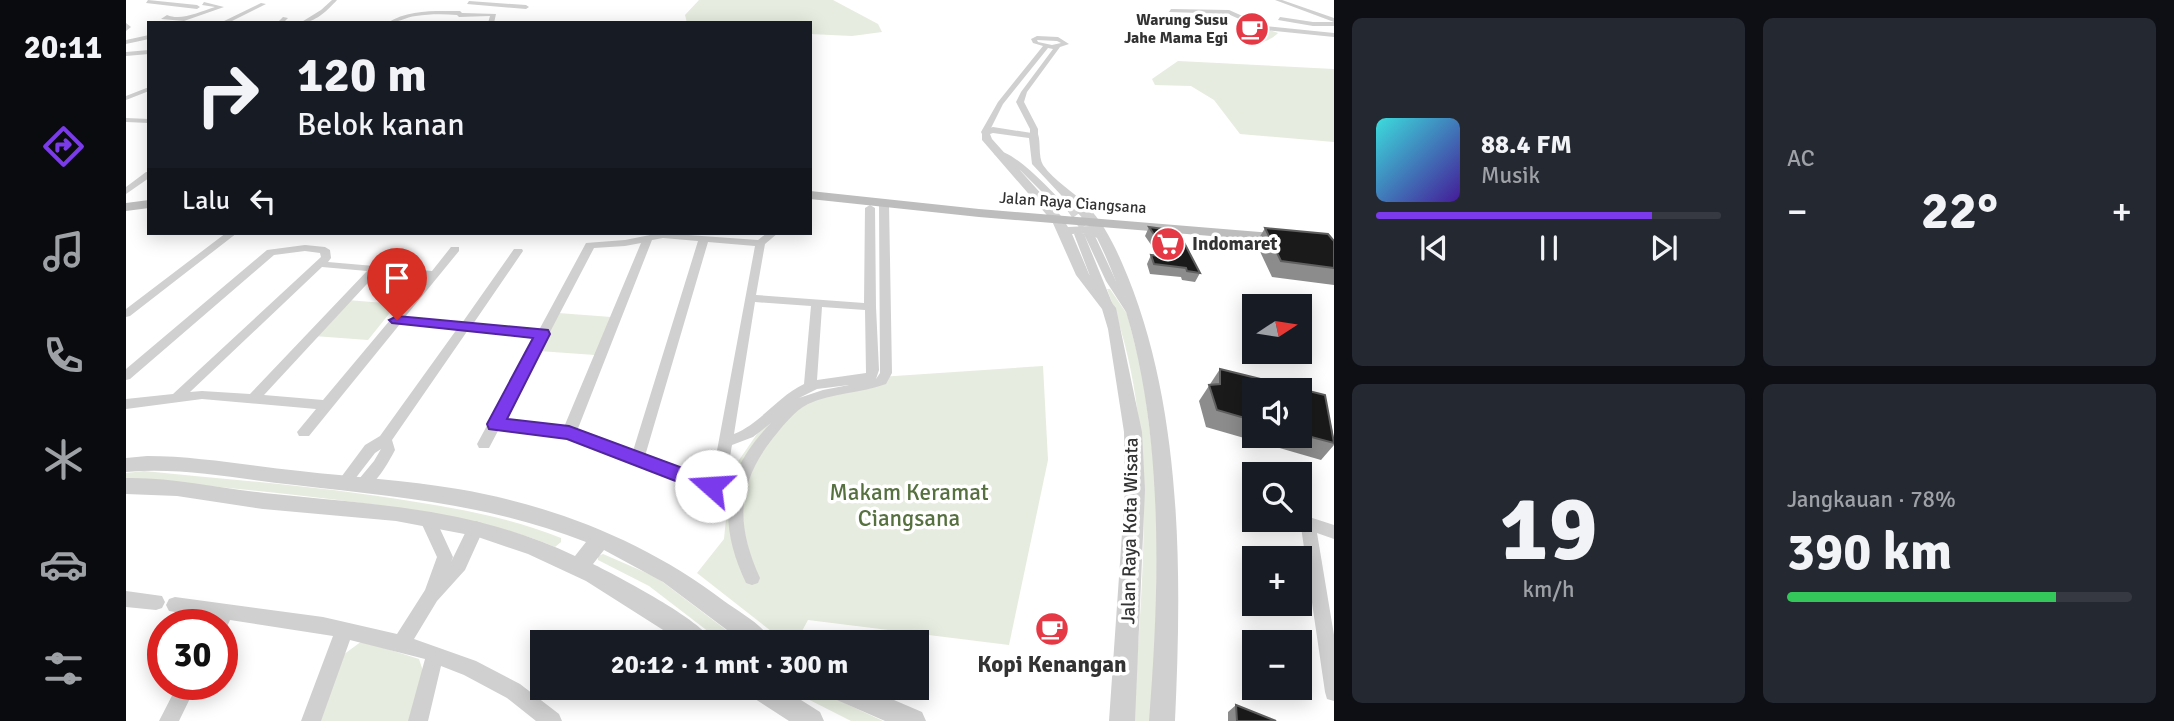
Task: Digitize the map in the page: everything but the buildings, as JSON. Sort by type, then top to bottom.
[{"type":"main road","name":"Jalan Raya Ciangsana","points":[[812,195],[1295,239]]},
{"type":"main road","points":[[126,207],[147,204]]},
{"type":"street","points":[[156,0],[141,5],[188,10]]},
{"type":"street","points":[[204,4],[221,6],[187,19],[164,19],[212,0]]},
{"type":"street","points":[[306,21],[335,0]]},
{"type":"street","points":[[1277,0],[1334,22]]},
{"type":"street","points":[[458,21],[460,14],[472,1],[526,7]]},
{"type":"street","points":[[148,2],[197,7]]},
{"type":"street","points":[[227,21],[263,4]]},
{"type":"street","points":[[1171,10],[1229,12],[1264,28],[1334,34]]},
{"type":"street","points":[[392,21],[422,13],[493,14],[491,21]]},
{"type":"street","points":[[1280,19],[1313,24],[1334,22]]},
{"type":"street","points":[[1313,24],[1334,34]]},
{"type":"street","points":[[126,29],[147,34]]},
{"type":"street","points":[[126,42],[147,36]]},
{"type":"street","points":[[1052,38],[1066,43],[1057,47],[1046,46],[1036,43],[1034,39],[1052,38]]},
{"type":"street","points":[[1046,46],[1000,103],[989,130],[1033,135],[1020,102],[1024,92],[1057,47]]},
{"type":"street","points":[[126,54],[147,52]]},
{"type":"street","points":[[126,98],[147,90]]},
{"type":"street","points":[[126,120],[147,121]]},
{"type":"street","name":"Jalan Raya Kota Wisata","points":[[989,130],[994,149],[1075,221],[1116,263],[1134,316],[1161,438],[1166,501],[1166,671],[1163,721]]},
{"type":"street","name":"Jalan Raya Kota Wisata","points":[[1033,135],[1036,162],[1075,221],[1083,275],[1109,308],[1124,368],[1133,432],[1135,490],[1122,721]]},
{"type":"street","points":[[126,191],[147,175]]},
{"type":"street","points":[[752,578],[741,558],[733,525],[736,499],[749,458],[798,404],[819,396],[871,386],[882,381],[886,373],[884,203]]},
{"type":"street","points":[[726,441],[739,439],[747,434],[777,407],[810,387],[871,376],[870,208]]},
{"type":"street","points":[[126,314],[229,235]]},
{"type":"street","points":[[484,444],[586,248],[590,245],[625,243],[663,235],[760,243],[770,235]]},
{"type":"street","points":[[569,433],[648,237]]},
{"type":"street","points":[[637,460],[704,238]]},
{"type":"street","points":[[495,424],[569,433],[711,486],[720,473],[760,243]]},
{"type":"street","points":[[126,376],[271,252],[305,248],[325,250],[326,258],[178,396]]},
{"type":"street","points":[[304,432],[455,249]]},
{"type":"street","points":[[352,484],[380,464],[388,450],[385,439],[467,327],[518,251]]},
{"type":"street","points":[[319,264],[435,274]]},
{"type":"street","points":[[255,397],[375,269]]},
{"type":"street","points":[[751,298],[870,307]]},
{"type":"street","points":[[126,303],[139,304]]},
{"type":"street","points":[[810,387],[817,303]]},
{"type":"street","points":[[397,320],[542,334]]},
{"type":"street","points":[[126,404],[178,396],[255,397],[326,405]]},
{"type":"street","points":[[126,465],[148,463],[352,484],[485,502],[562,525],[657,567],[704,598],[745,630]]},
{"type":"street","points":[[126,486],[163,487],[245,499],[427,518],[476,528],[579,566],[664,615],[685,630]]},
{"type":"street","points":[[427,518],[445,557],[431,596]]},
{"type":"street","points":[[1312,525],[1334,532]]},
{"type":"street","points":[[401,643],[431,596],[459,565],[476,528]]},
{"type":"street","points":[[1305,532],[1334,692]]},
{"type":"street","points":[[579,566],[599,541]]},
{"type":"street","points":[[126,599],[156,602]]},
{"type":"street","points":[[174,605],[189,609]]},
{"type":"street","points":[[238,618],[294,620],[401,643],[498,682],[552,721]]},
{"type":"street","points":[[311,721],[344,631]]},
{"type":"street","points":[[418,721],[435,655]]},
{"type":"street","points":[[169,721],[180,700]]},
{"type":"street","points":[[779,700],[811,721]]},
{"type":"street","points":[[866,700],[913,721]]},
{"type":"green space","points":[[699,0],[833,0],[878,24],[882,32],[852,36],[812,34],[812,21],[686,21],[685,15]]},
{"type":"green space","points":[[1235,28],[1264,28],[1278,33],[1266,41],[1251,44],[1241,41],[1246,36],[1235,31]]},
{"type":"green space","points":[[1178,61],[1334,69],[1334,142],[1240,134],[1214,100],[1191,86],[1155,85],[1152,79]]},
{"type":"green space","points":[[1107,289],[1110,289],[1127,314],[1143,376],[1158,498],[1154,721],[1133,721],[1143,557],[1141,448],[1135,394],[1124,341]]},
{"type":"green space","points":[[347,300],[397,304],[368,340],[314,336]]},
{"type":"green space","points":[[558,313],[611,317],[595,355],[539,351]]},
{"type":"green space","name":"Makam Keramat Ciangsana","points":[[1043,366],[1048,460],[1009,645],[929,635],[929,630],[888,630],[808,620],[803,630],[770,630],[697,573],[724,539],[728,499],[737,463],[768,418],[804,397],[866,386],[880,377]]},
{"type":"green space","points":[[144,471],[314,488],[435,505],[526,525],[561,538],[561,542],[555,547],[483,524],[376,505],[240,489],[126,480],[126,473]]},
{"type":"green space","points":[[603,554],[656,577],[726,630],[706,630],[649,586],[598,560],[598,556]]},
{"type":"green space","points":[[362,641],[419,659],[423,671],[409,721],[319,721],[343,655]]},
{"type":"green space","points":[[810,700],[838,700],[883,721],[851,721]]},
{"type":"tunnel","points":[[1071,208],[1089,234]]},
{"type":"place","name":"Warung Susu Jahe Mama Egi","points":[[1252,29]]},
{"type":"place","name":"Indomaret","points":[[1168,244]]},
{"type":"place","name":"Kopi Kenangan","points":[[1052,629]]},
{"type":"route","points":[[397,320],[542,334],[495,424],[569,433],[711,486]]}]
